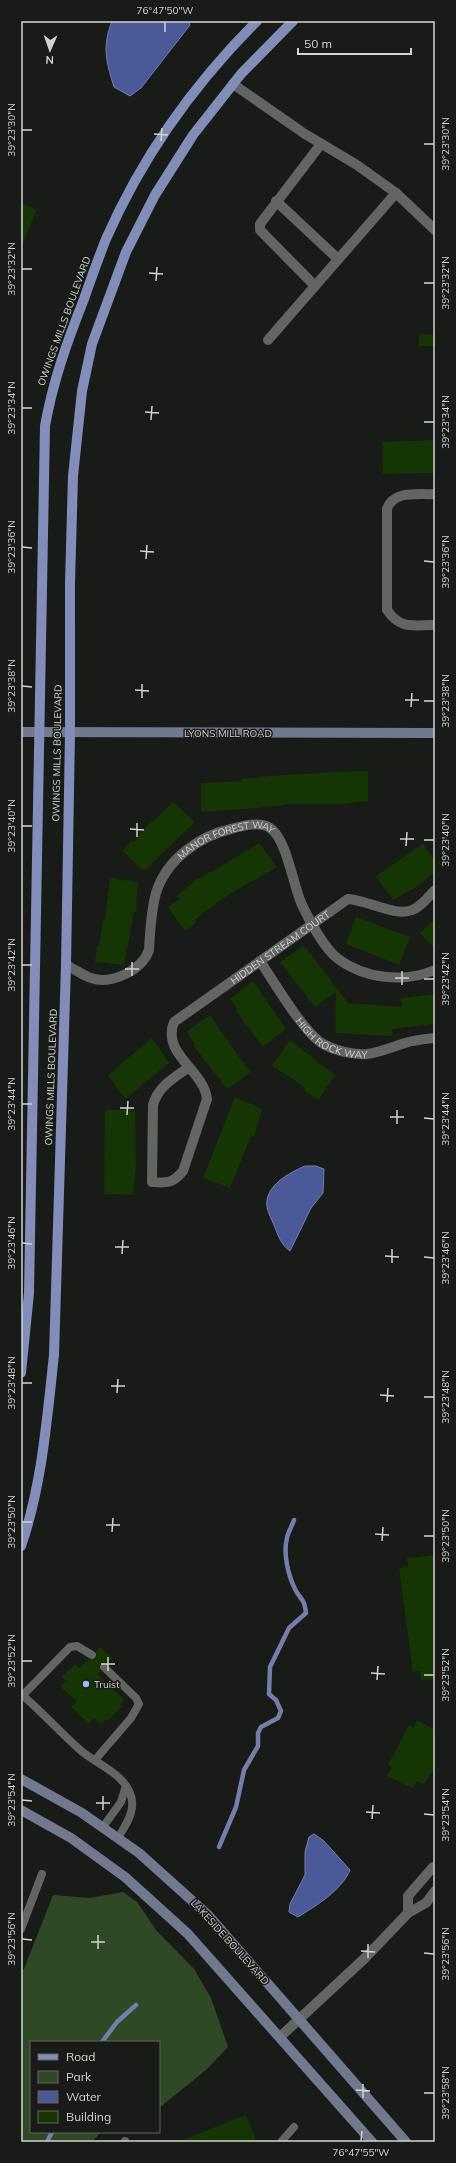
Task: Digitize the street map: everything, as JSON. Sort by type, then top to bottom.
[{"type":"main road","name":"OWINGS MILLS BOULEVARD","points":[[21,1373],[29,1285],[44,426],[52,388],[107,239],[139,176],[176,115],[222,56],[257,21]]},
{"type":"main road","name":"OWINGS MILLS BOULEVARD","points":[[21,1546],[36,1486],[48,1410],[54,1355],[66,965],[70,733],[70,583],[73,476],[82,391],[92,344],[126,252],[155,194],[193,135],[233,84],[293,21]]},
{"type":"main road","name":"LYONS MILL ROAD","points":[[21,732],[435,733]]},
{"type":"main road","name":"LAKESIDE BOULEVARD","points":[[21,1779],[103,1827],[144,1858],[208,1915],[406,2142]]},
{"type":"main road","points":[[21,1810],[71,1838],[151,1898],[188,1934],[372,2142]]},
{"type":"street","points":[[233,84],[396,193],[435,230]]},
{"type":"street","points":[[315,286],[260,230],[260,224],[276,201],[321,144]]},
{"type":"street","points":[[268,340],[396,193]]},
{"type":"street","points":[[276,201],[338,259]]},
{"type":"street","points":[[435,494],[396,496],[390,501],[387,509],[387,610],[395,621],[404,625],[435,625]]},
{"type":"street","name":"MANOR FOREST WAY","points":[[66,965],[92,978],[101,980],[114,979],[141,964],[146,958],[152,910],[156,892],[164,874],[177,858],[198,842],[219,832],[241,826],[270,827],[277,835],[285,851],[302,906],[336,958],[367,974],[392,978],[410,976],[435,970]]},
{"type":"street","name":"HIDDEN STREAM COURT","points":[[189,1067],[160,1089],[156,1095],[153,1105],[152,1182],[166,1183],[176,1180],[183,1171],[205,1106],[206,1092],[189,1067],[175,1049],[171,1038],[174,1022],[348,899],[357,899],[402,912],[411,911],[435,890]]},
{"type":"street","name":"HIGH ROCK WAY","points":[[260,961],[308,1029],[320,1042],[333,1048],[351,1054],[366,1054],[383,1051],[405,1042],[435,1038]]},
{"type":"street","points":[[408,1912],[408,1896],[433,1867],[435,1867]]},
{"type":"street","points":[[280,2037],[365,1958],[408,1912],[426,1903],[435,1891]]},
{"type":"lane","points":[[92,1656],[77,1646],[70,1647],[22,1694],[80,1750],[114,1773],[126,1786],[132,1801],[132,1808],[130,1818],[118,1838]]},
{"type":"lane","points":[[95,1760],[131,1718],[140,1704],[136,1698],[104,1667]]},
{"type":"lane","points":[[103,1827],[121,1802],[126,1786]]},
{"type":"lane","points":[[21,1929],[42,1874]]},
{"type":"lane","points":[[281,2142],[294,2127]]},
{"type":"green space","points":[[123,1892],[137,1902],[156,1930],[194,1969],[211,1998],[228,2047],[206,2070],[160,2107],[160,2041],[30,2041],[30,2133],[100,2133],[92,2142],[21,2142],[21,1972],[24,1969],[53,1895],[90,1898]]},
{"type":"water","points":[[112,21],[189,21],[190,25],[141,88],[130,96],[114,87],[107,62],[106,46]]},
{"type":"water","points":[[305,1166],[316,1166],[324,1169],[323,1193],[311,1208],[290,1251],[284,1246],[278,1236],[268,1212],[267,1199],[273,1187],[279,1181],[292,1172]]},
{"type":"water","points":[[314,1834],[324,1841],[350,1870],[341,1885],[335,1891],[298,1917],[289,1912],[290,1904],[305,1875],[305,1852],[309,1837]]},
{"type":"building","points":[[21,203],[37,210],[21,247]]},
{"type":"building","points":[[419,334],[435,335],[435,346],[419,346]]},
{"type":"building","points":[[435,440],[435,473],[383,474],[382,442]]},
{"type":"building","points":[[368,771],[368,801],[340,804],[285,804],[257,808],[201,812],[201,783],[242,781],[242,779],[269,776]]},
{"type":"building","points":[[173,802],[195,822],[144,871],[122,851],[132,840],[134,842],[152,820],[153,822]]},
{"type":"building","points":[[259,843],[277,867],[228,895],[203,913],[195,920],[197,922],[185,931],[168,907],[179,899],[177,896],[198,878],[199,879],[211,871],[212,872]]},
{"type":"building","points":[[423,844],[435,861],[435,872],[418,886],[393,900],[376,876]]},
{"type":"building","points":[[110,878],[138,882],[136,912],[134,911],[124,965],[95,962],[103,920],[105,920]]},
{"type":"building","points":[[356,917],[410,937],[399,965],[346,944]]},
{"type":"building","points":[[435,919],[435,949],[420,933]]},
{"type":"building","points":[[304,945],[348,1003],[402,1007],[401,998],[435,994],[435,1024],[392,1029],[392,1036],[335,1033],[336,992],[315,1007],[280,962]]},
{"type":"building","points":[[253,981],[286,1029],[263,1047],[236,1011],[238,1010],[230,999]]},
{"type":"building","points":[[210,1015],[251,1072],[227,1089],[193,1045],[195,1044],[186,1032]]},
{"type":"building","points":[[152,1038],[169,1063],[125,1099],[108,1075]]},
{"type":"building","points":[[290,1040],[335,1075],[318,1100],[304,1091],[305,1089],[296,1081],[272,1066]]},
{"type":"building","points":[[235,1097],[262,1109],[254,1137],[251,1136],[230,1188],[203,1178]]},
{"type":"building","points":[[105,1110],[135,1110],[136,1166],[133,1195],[104,1194]]},
{"type":"building","points":[[435,1555],[435,1679],[421,1680],[420,1671],[413,1672],[399,1568],[408,1567],[407,1558]]},
{"type":"building","name":"Truist","points":[[100,1647],[112,1658],[108,1663],[100,1663],[100,1671],[98,1674],[124,1700],[120,1705],[122,1706],[108,1721],[106,1719],[101,1724],[94,1718],[89,1724],[71,1707],[77,1702],[60,1686],[66,1681],[62,1677],[75,1664],[79,1668],[89,1659],[95,1660],[97,1655],[96,1651]]},
{"type":"building","points":[[417,1720],[435,1730],[435,1767],[424,1784],[417,1781],[413,1788],[387,1776],[392,1767],[388,1765],[409,1725],[414,1727]]},
{"type":"building","points":[[246,2115],[257,2142],[180,2142],[180,2141]]},
{"type":"waterway","points":[[219,1847],[236,1807],[244,1770],[258,1746],[258,1733],[261,1727],[278,1718],[281,1711],[276,1700],[269,1694],[270,1667],[289,1628],[306,1613],[303,1602],[290,1577],[286,1557],[287,1538],[294,1520]]},
{"type":"waterway","points":[[103,2041],[117,2022],[136,2005]]},
{"type":"waterway","points":[[47,2142],[52,2133]]},
{"type":"place","name":"Truist","points":[[86,1684]]}]
